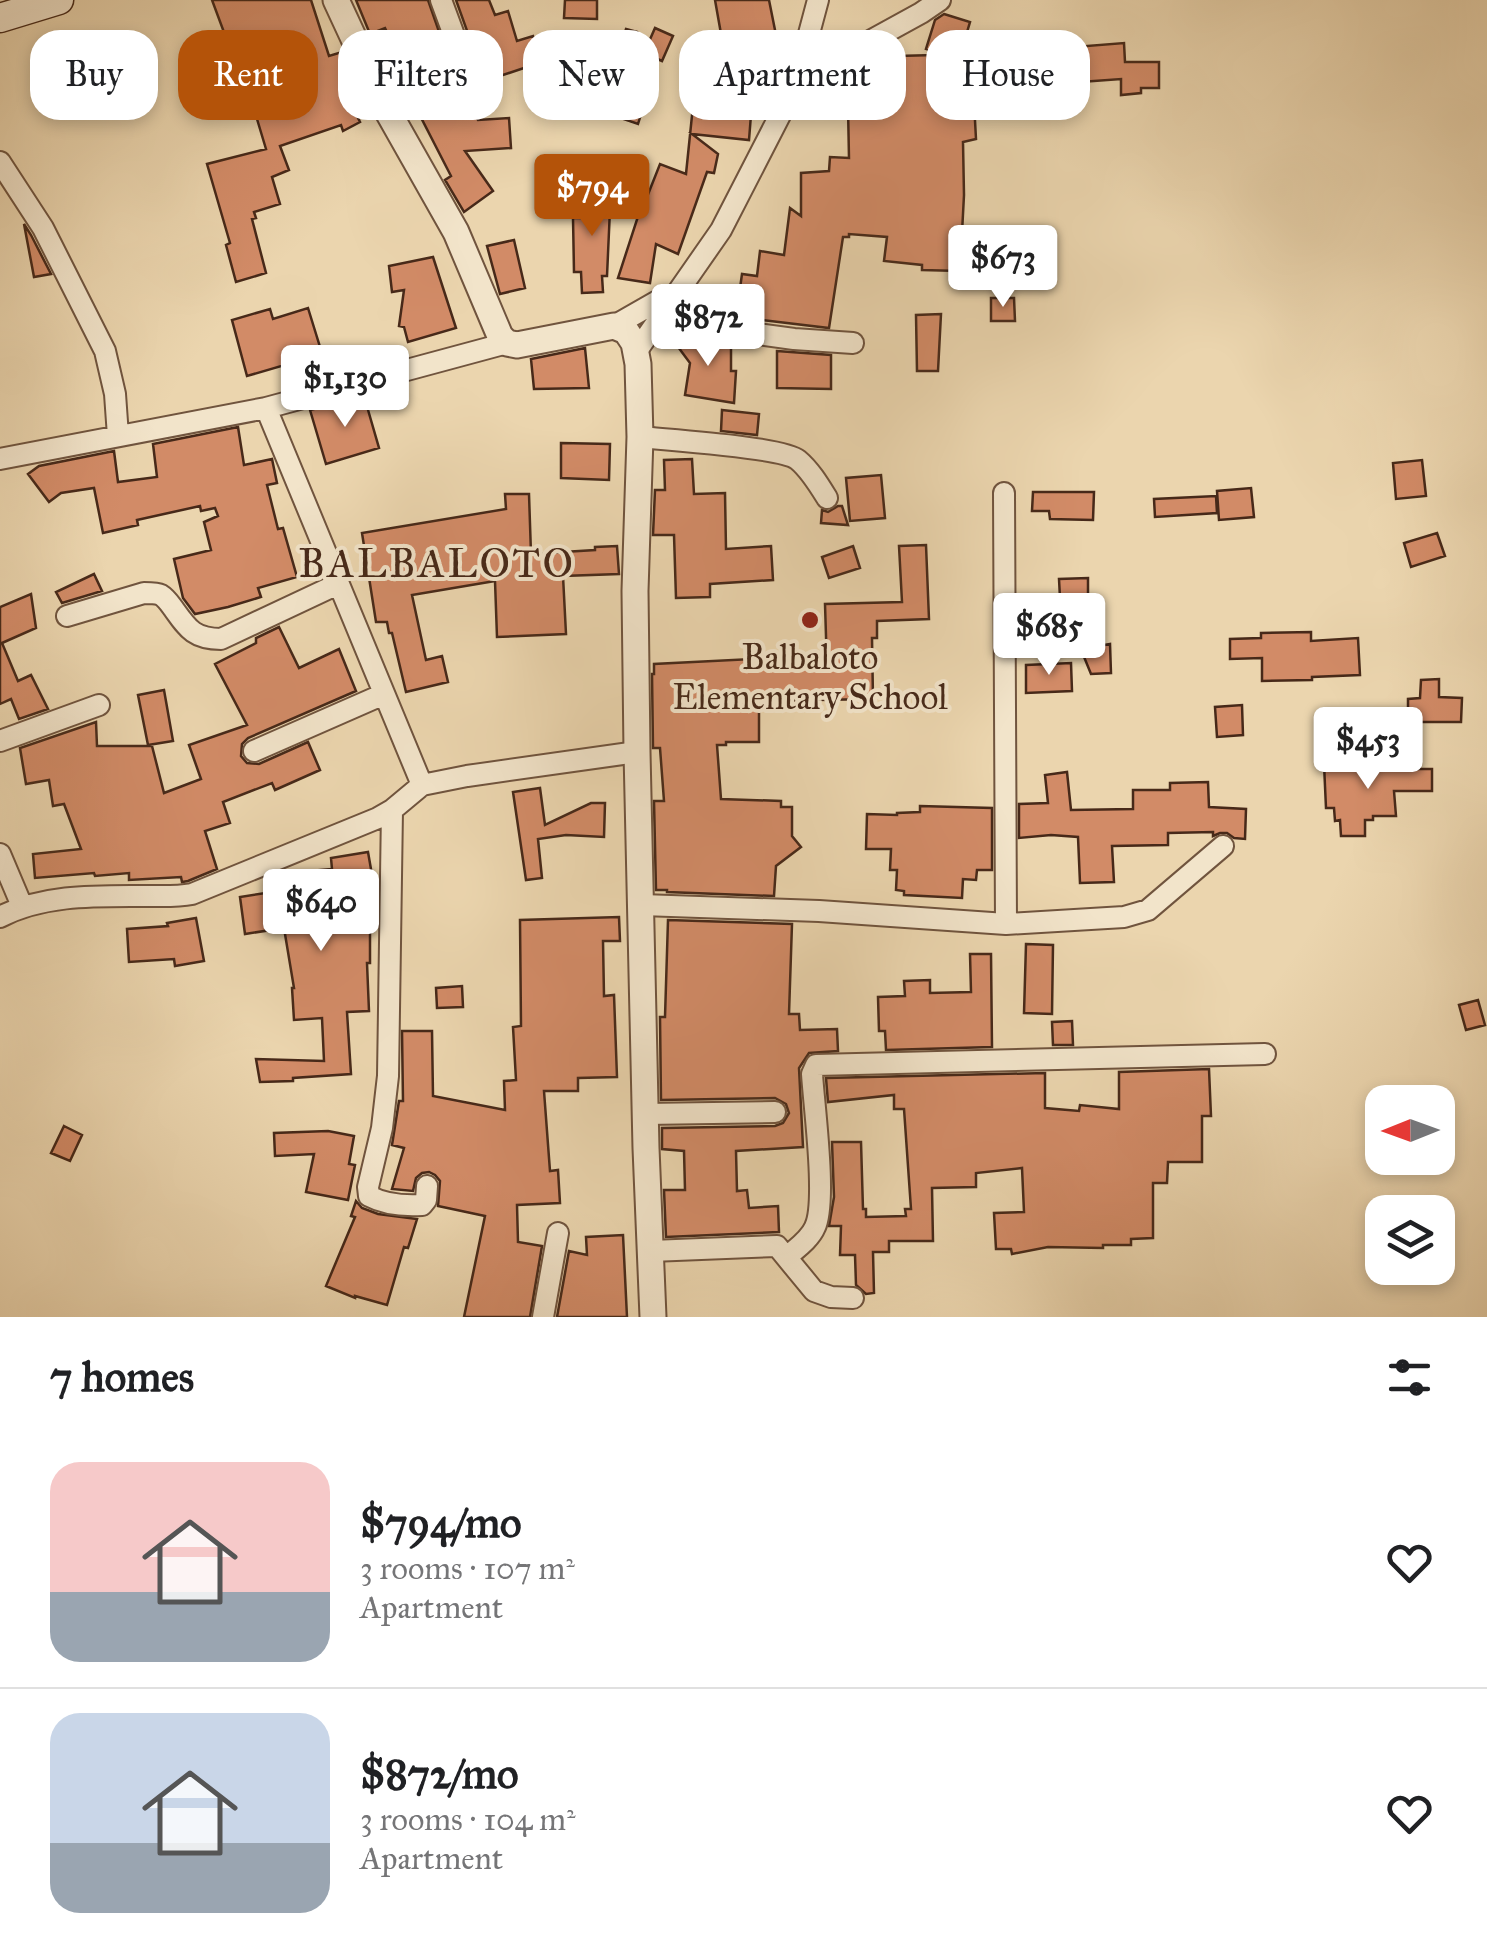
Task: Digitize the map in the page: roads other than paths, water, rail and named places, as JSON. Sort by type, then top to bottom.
[{"type":"main road","points":[[0,18],[59,0]]},
{"type":"street","points":[[336,0],[379,93],[456,232],[500,336],[507,343]]},
{"type":"street","points":[[441,0],[452,30]]},
{"type":"street","points":[[810,30],[818,0]]},
{"type":"street","points":[[891,30],[940,0]]},
{"type":"street","points":[[636,352],[665,303],[721,230],[778,120]]},
{"type":"street","points":[[0,162],[43,228],[104,352],[115,394],[118,436]]},
{"type":"street","points":[[0,458],[266,408],[507,343],[517,345],[614,326],[665,303]]},
{"type":"street","points":[[665,303],[698,326],[853,343]]},
{"type":"street","points":[[614,326],[626,331],[636,352],[640,438],[637,752],[653,1317]]},
{"type":"street","points":[[266,408],[422,786]]},
{"type":"street","points":[[640,438],[736,447],[796,458],[827,498]]},
{"type":"street","points":[[1004,493],[1006,924]]},
{"type":"street","points":[[67,616],[144,593],[154,594],[164,596],[194,634],[221,639],[338,584]]},
{"type":"street","points":[[254,752],[384,694]]},
{"type":"street","points":[[0,741],[99,704]]},
{"type":"street","points":[[0,916],[22,906],[87,897],[192,894],[392,810],[422,786],[637,752]]},
{"type":"street","points":[[392,810],[388,1076],[369,1196],[422,1205],[428,1186]]},
{"type":"street","points":[[642,905],[820,911],[1006,924],[1124,917],[1148,910],[1223,846]]},
{"type":"street","points":[[0,854],[22,906]]},
{"type":"street","points":[[788,1256],[818,1222],[820,1194],[812,1074],[816,1066],[1265,1054]]},
{"type":"street","points":[[646,1114],[774,1112]]},
{"type":"street","points":[[543,1317],[558,1233]]},
{"type":"street","points":[[650,1251],[769,1244],[788,1256],[814,1291],[853,1298]]},
{"type":"place","name":"Balbaloto Elementary School","points":[[810,620]]},
{"type":"district","name":"BALBALOTO","points":[[437,563]]}]
